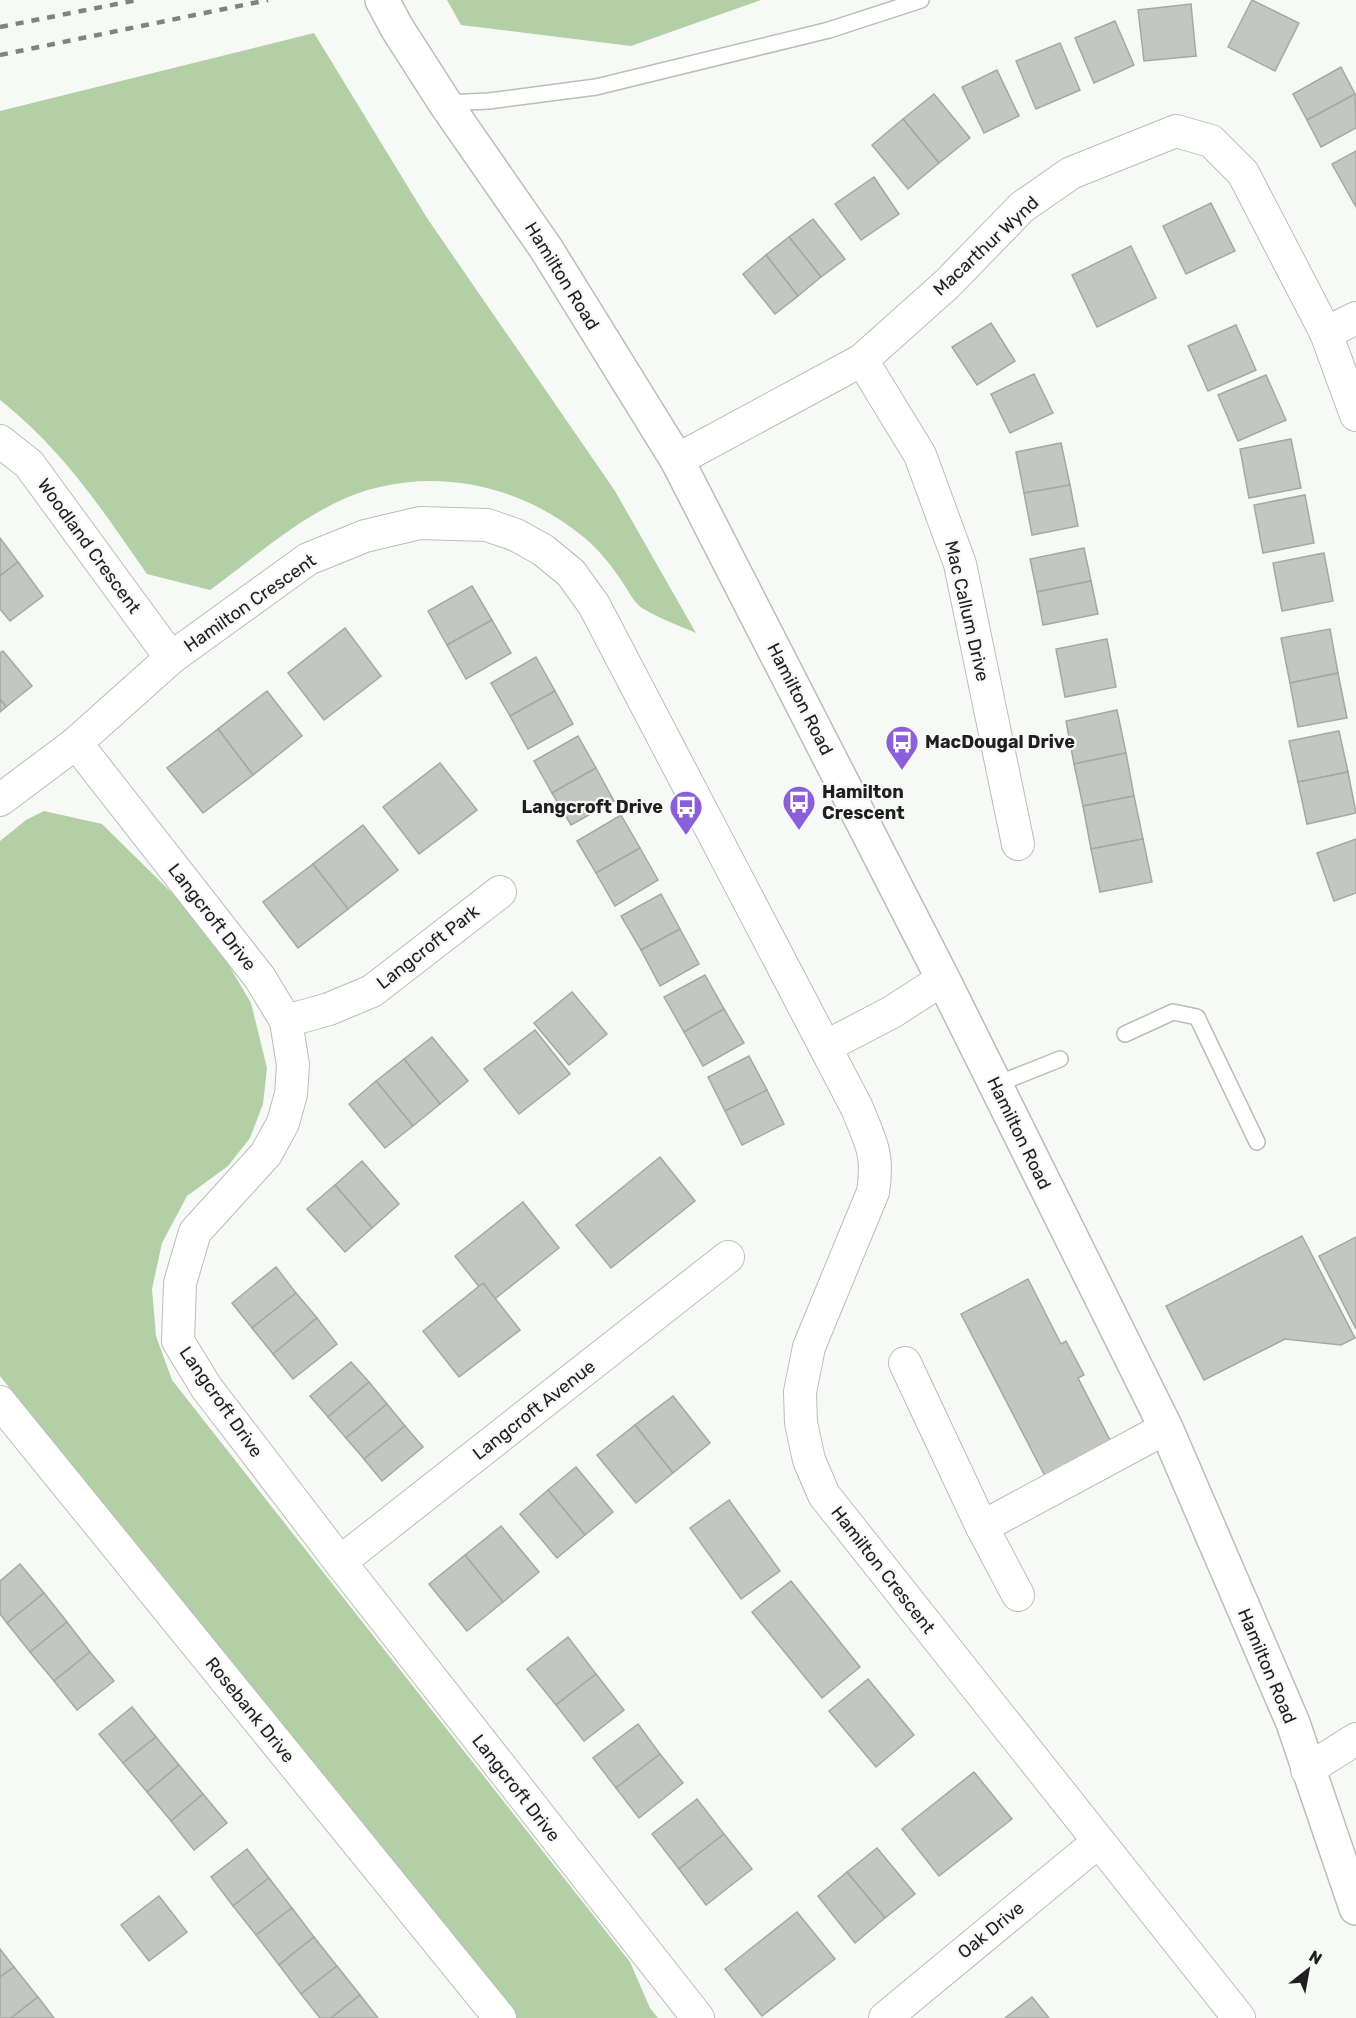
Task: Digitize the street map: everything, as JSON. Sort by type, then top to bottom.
[{"type":"main road","name":"Hamilton Road","points":[[382,0],[396,28],[445,103],[547,250],[677,460],[943,979],[1166,1428],[1293,1723],[1307,1770],[1356,1908]]},
{"type":"street","name":"Macarthur Wynd","points":[[677,460],[862,360],[947,284],[1022,207],[1071,173],[1176,131],[1211,141],[1243,173],[1326,333],[1356,415]]},
{"type":"street","points":[[1326,333],[1356,318]]},
{"type":"street","name":"Mac Callum Drive","points":[[862,360],[920,455],[960,564],[1018,844]]},
{"type":"street","name":"Woodland Crescent","points":[[0,441],[29,464],[171,657]]},
{"type":"street","name":"Hamilton Crescent","points":[[0,800],[76,742],[171,657],[308,560],[365,536],[420,523],[487,525],[516,535],[543,550],[571,573],[594,605],[857,1108],[873,1146],[877,1169],[873,1192],[809,1347],[800,1392],[801,1423],[809,1460],[824,1495],[1239,2018]]},
{"type":"street","name":"Langcroft Drive","points":[[76,742],[260,978],[286,1021],[293,1065],[291,1094],[283,1123],[266,1154],[195,1232],[180,1283],[178,1341],[206,1387],[340,1562],[698,2018]]},
{"type":"street","name":"Langcroft Park","points":[[286,1021],[329,1009],[372,991],[500,892]]},
{"type":"street","points":[[825,1047],[892,1012],[943,979]]},
{"type":"street","name":"Langcroft Avenue","points":[[340,1562],[728,1257]]},
{"type":"street","points":[[905,1363],[982,1527],[1018,1595]]},
{"type":"street","name":"Rosebank Drive","points":[[0,1402],[500,2018]]},
{"type":"street","points":[[982,1527],[1166,1428]]},
{"type":"street","points":[[1307,1770],[1356,1739]]},
{"type":"street","name":"Oak Drive","points":[[885,2018],[1098,1842]]},
{"type":"lane","points":[[445,103],[489,101],[597,87],[829,30],[921,0]]},
{"type":"lane","points":[[1125,1034],[1173,1012],[1197,1017],[1257,1142]]},
{"type":"lane","points":[[995,1085],[1060,1059]]},
{"type":"green space","points":[[447,0],[761,0],[631,46],[461,25]]},
{"type":"green space","points":[[314,33],[427,218],[615,491],[696,633],[639,606],[599,551],[554,516],[525,501],[494,490],[461,483],[429,481],[396,484],[364,491],[333,504],[285,533],[210,590],[147,574],[97,503],[63,460],[23,419],[0,400],[0,111]]},
{"type":"green space","points":[[44,811],[102,824],[173,894],[217,945],[251,1003],[267,1068],[263,1104],[250,1138],[228,1166],[187,1196],[162,1243],[152,1289],[156,1336],[172,1380],[630,1962],[650,2008],[658,2018],[515,2018],[497,1999],[0,1376],[0,841],[26,820]]},
{"type":"building","points":[[1252,0],[1299,23],[1275,71],[1228,47]]},
{"type":"building","points":[[1191,4],[1196,56],[1144,61],[1138,10]]},
{"type":"building","points":[[1115,21],[1134,65],[1094,83],[1075,38]]},
{"type":"building","points":[[1060,43],[1080,90],[1036,109],[1016,61]]},
{"type":"building","points":[[1341,67],[1355,94],[1307,120],[1293,94]]},
{"type":"building","points":[[997,70],[1019,116],[984,133],[962,87]]},
{"type":"building","points":[[934,94],[970,138],[939,163],[903,119]]},
{"type":"building","points":[[1355,94],[1356,128],[1321,147],[1307,120]]},
{"type":"building","points":[[903,119],[939,163],[908,189],[872,145]]},
{"type":"building","points":[[1356,151],[1356,207],[1332,164]]},
{"type":"building","points":[[874,177],[899,214],[861,240],[835,204]]},
{"type":"building","points":[[1211,203],[1235,251],[1186,274],[1163,226]]},
{"type":"building","points":[[813,219],[845,259],[821,277],[789,237]]},
{"type":"building","points":[[789,237],[821,277],[798,296],[766,255]]},
{"type":"building","points":[[1131,246],[1156,298],[1097,327],[1072,275]]},
{"type":"building","points":[[766,255],[798,296],[775,314],[743,274]]},
{"type":"building","points":[[991,323],[1015,361],[977,385],[952,347]]},
{"type":"building","points":[[1236,325],[1256,370],[1208,391],[1188,346]]},
{"type":"building","points":[[1034,374],[1053,413],[1010,433],[991,394]]},
{"type":"building","points":[[1266,375],[1286,420],[1238,441],[1218,395]]},
{"type":"building","points":[[1291,439],[1301,488],[1249,498],[1240,449]]},
{"type":"building","points":[[1061,443],[1070,485],[1024,493],[1016,452]]},
{"type":"building","points":[[1070,485],[1078,526],[1032,535],[1024,493]]},
{"type":"building","points":[[1305,495],[1314,543],[1263,553],[1254,505]]},
{"type":"building","points":[[0,538],[18,562],[0,576]]},
{"type":"building","points":[[1084,548],[1091,581],[1037,592],[1030,559]]},
{"type":"building","points":[[1324,553],[1333,601],[1282,611],[1273,563]]},
{"type":"building","points":[[18,562],[43,596],[10,621],[0,609],[0,576]]},
{"type":"building","points":[[1091,581],[1098,614],[1043,625],[1037,592]]},
{"type":"building","points":[[472,586],[492,620],[447,645],[428,611]]},
{"type":"building","points":[[492,620],[511,653],[466,679],[447,645]]},
{"type":"building","points":[[345,628],[381,676],[324,720],[288,673]]},
{"type":"building","points":[[1330,629],[1338,673],[1290,683],[1281,638]]},
{"type":"building","points":[[1107,639],[1116,687],[1065,697],[1056,649]]},
{"type":"building","points":[[3,651],[32,686],[6,707],[0,699],[0,653]]},
{"type":"building","points":[[536,657],[555,691],[510,716],[491,683]]},
{"type":"building","points":[[1338,673],[1347,718],[1298,727],[1290,683]]},
{"type":"building","points":[[267,691],[302,736],[253,775],[218,729]]},
{"type":"building","points":[[555,691],[573,724],[528,749],[510,716]]},
{"type":"building","points":[[0,699],[6,707],[0,712]]},
{"type":"building","points":[[1117,710],[1126,753],[1074,764],[1066,721]]},
{"type":"building","points":[[218,729],[253,775],[203,813],[167,768]]},
{"type":"building","points":[[1339,731],[1348,772],[1298,782],[1289,741]]},
{"type":"building","points":[[578,736],[596,768],[552,793],[534,761]]},
{"type":"building","points":[[1126,753],[1134,796],[1083,806],[1074,764]]},
{"type":"building","points":[[440,763],[477,810],[419,854],[383,807]]},
{"type":"building","points":[[596,768],[614,801],[571,825],[552,793]]},
{"type":"building","points":[[1348,772],[1356,813],[1307,824],[1298,782]]},
{"type":"building","points":[[1134,796],[1143,839],[1091,849],[1083,806]]},
{"type":"building","points":[[621,815],[640,848],[596,873],[577,841]]},
{"type":"building","points":[[363,825],[398,870],[348,909],[313,864]]},
{"type":"building","points":[[1143,839],[1152,882],[1100,892],[1091,849]]},
{"type":"building","points":[[1356,839],[1356,893],[1334,901],[1317,853]]},
{"type":"building","points":[[640,848],[658,880],[615,906],[596,873]]},
{"type":"building","points":[[313,864],[348,909],[298,948],[263,902]]},
{"type":"building","points":[[661,894],[680,929],[641,950],[621,916]]},
{"type":"building","points":[[680,929],[699,964],[660,986],[641,950]]},
{"type":"building","points":[[705,975],[724,1009],[684,1032],[664,997]]},
{"type":"building","points":[[572,992],[607,1034],[569,1065],[534,1023]]},
{"type":"building","points":[[724,1009],[744,1043],[703,1066],[684,1032]]},
{"type":"building","points":[[535,1030],[570,1074],[519,1114],[484,1069]]},
{"type":"building","points":[[432,1037],[468,1081],[440,1104],[404,1059]]},
{"type":"building","points":[[749,1056],[767,1090],[725,1111],[708,1077]]},
{"type":"building","points":[[404,1059],[440,1104],[413,1126],[376,1081]]},
{"type":"building","points":[[376,1081],[413,1126],[385,1148],[349,1104]]},
{"type":"building","points":[[767,1090],[784,1124],[742,1145],[725,1111]]},
{"type":"building","points":[[660,1157],[695,1201],[611,1268],[576,1225]]},
{"type":"building","points":[[362,1161],[399,1204],[372,1228],[335,1185]]},
{"type":"building","points":[[335,1185],[372,1228],[345,1252],[307,1209]]},
{"type":"building","points":[[523,1202],[559,1248],[491,1302],[455,1256]]},
{"type":"building","points":[[1302,1236],[1355,1338],[1341,1345],[1285,1339],[1204,1380],[1166,1306]]},
{"type":"building","points":[[1356,1237],[1356,1329],[1319,1256]]},
{"type":"building","points":[[276,1267],[296,1293],[252,1328],[232,1303]]},
{"type":"building","points":[[1028,1279],[1061,1344],[1066,1341],[1084,1375],[1078,1378],[1111,1442],[1045,1476],[961,1314]]},
{"type":"building","points":[[483,1283],[520,1330],[459,1377],[423,1331]]},
{"type":"building","points":[[296,1293],[317,1318],[273,1354],[252,1328]]},
{"type":"building","points":[[317,1318],[337,1344],[293,1379],[273,1354]]},
{"type":"building","points":[[351,1362],[369,1382],[328,1417],[310,1396]]},
{"type":"building","points":[[369,1382],[387,1404],[346,1438],[328,1417]]},
{"type":"building","points":[[673,1396],[710,1443],[673,1473],[635,1425]]},
{"type":"building","points":[[387,1404],[405,1426],[364,1459],[346,1438]]},
{"type":"building","points":[[635,1425],[673,1473],[636,1503],[597,1455]]},
{"type":"building","points":[[405,1426],[423,1447],[382,1481],[364,1459]]},
{"type":"building","points":[[576,1467],[613,1512],[585,1535],[548,1490]]},
{"type":"building","points":[[548,1490],[585,1535],[557,1558],[520,1514]]},
{"type":"building","points":[[729,1500],[780,1571],[741,1599],[690,1528]]},
{"type":"building","points":[[501,1526],[539,1572],[503,1602],[465,1555]]},
{"type":"building","points":[[465,1555],[503,1602],[467,1631],[429,1584]]},
{"type":"building","points":[[20,1564],[44,1593],[7,1623],[0,1614],[0,1581]]},
{"type":"building","points":[[791,1581],[860,1667],[822,1698],[752,1612]]},
{"type":"building","points":[[44,1593],[67,1622],[30,1652],[7,1623]]},
{"type":"building","points":[[67,1622],[90,1652],[54,1681],[30,1652]]},
{"type":"building","points":[[568,1637],[596,1674],[556,1705],[527,1669]]},
{"type":"building","points":[[90,1652],[114,1681],[77,1710],[54,1681]]},
{"type":"building","points":[[596,1674],[624,1710],[584,1741],[556,1705]]},
{"type":"building","points":[[868,1679],[914,1735],[876,1767],[829,1711]]},
{"type":"building","points":[[132,1707],[156,1737],[123,1763],[99,1734]]},
{"type":"building","points":[[638,1724],[660,1754],[616,1788],[593,1758]]},
{"type":"building","points":[[156,1737],[179,1765],[147,1792],[123,1763]]},
{"type":"building","points":[[660,1754],[683,1783],[639,1818],[616,1788]]},
{"type":"building","points":[[179,1765],[203,1794],[171,1821],[147,1792]]},
{"type":"building","points":[[974,1772],[1012,1819],[939,1876],[902,1829]]},
{"type":"building","points":[[203,1794],[227,1823],[194,1850],[171,1821]]},
{"type":"building","points":[[697,1799],[724,1834],[679,1869],[652,1834]]},
{"type":"building","points":[[724,1834],[752,1869],[706,1905],[679,1869]]},
{"type":"building","points":[[877,1848],[915,1894],[885,1918],[847,1872]]},
{"type":"building","points":[[247,1849],[269,1878],[233,1906],[211,1877]]},
{"type":"building","points":[[847,1872],[885,1918],[855,1943],[818,1896]]},
{"type":"building","points":[[269,1878],[292,1908],[256,1935],[233,1906]]},
{"type":"building","points":[[159,1896],[187,1932],[149,1961],[121,1925]]},
{"type":"building","points":[[292,1908],[314,1937],[279,1965],[256,1935]]},
{"type":"building","points":[[797,1912],[835,1959],[762,2016],[725,1969]]},
{"type":"building","points":[[314,1937],[337,1966],[301,1994],[279,1965]]},
{"type":"building","points":[[0,1949],[14,1967],[0,1977]]},
{"type":"building","points":[[337,1966],[360,1995],[331,2018],[320,2018],[301,1994]]},
{"type":"building","points":[[14,1967],[38,1997],[11,2018],[0,2018],[0,1977]]},
{"type":"building","points":[[360,1995],[378,2018],[331,2018]]},
{"type":"building","points":[[38,1997],[54,2018],[11,2018]]},
{"type":"building","points":[[1032,1997],[1049,2018],[1005,2018]]},
{"type":"railway","points":[[0,27],[137,0]]},
{"type":"railway","points":[[0,55],[268,0]]},
{"type":"place","name":"MacDougal Drive","points":[[902,771]]},
{"type":"place","name":"Hamilton Crescent","points":[[799,831]]},
{"type":"place","name":"Langcroft Drive","points":[[686,836]]}]
